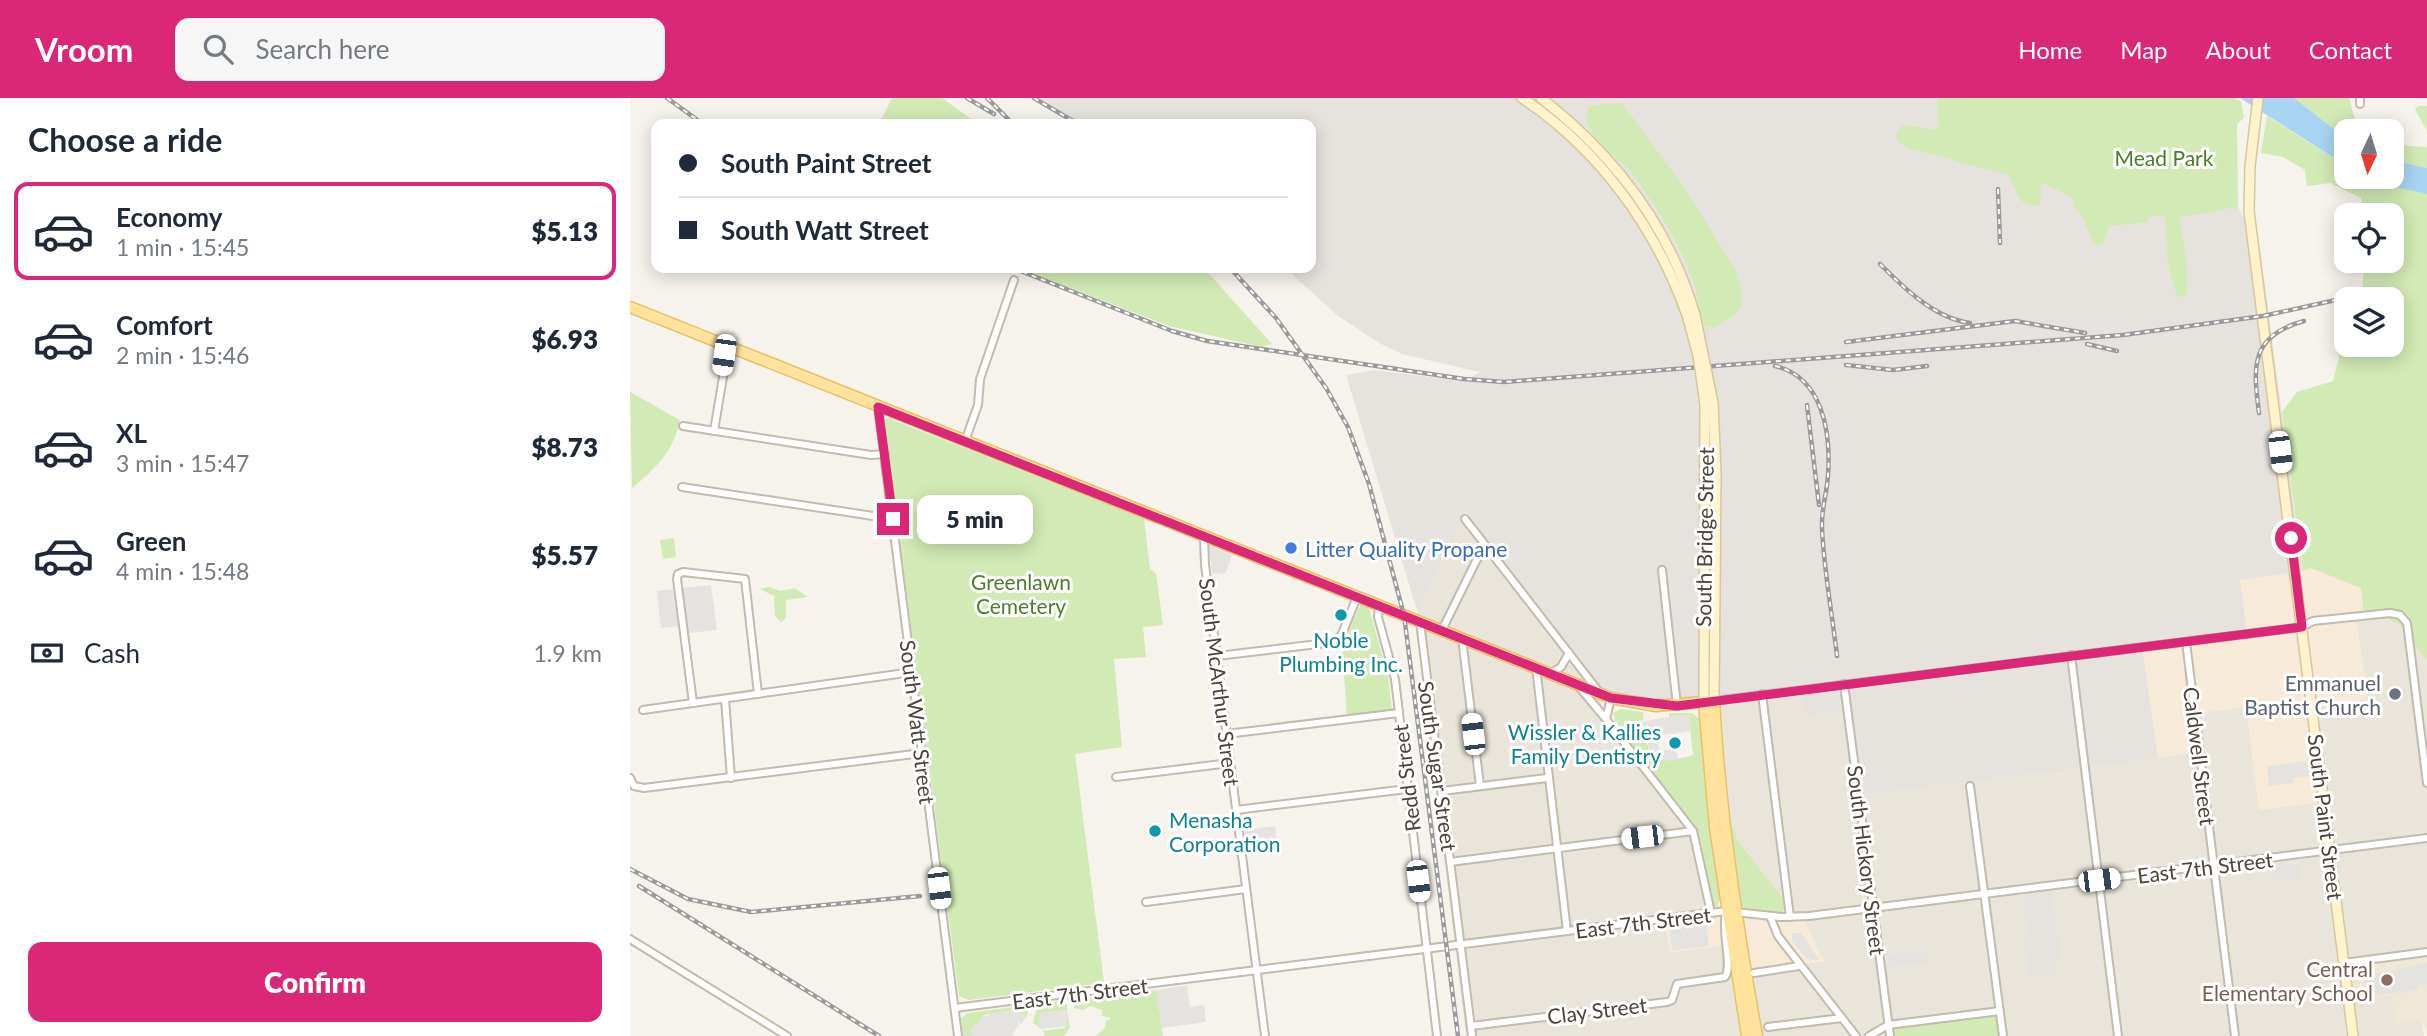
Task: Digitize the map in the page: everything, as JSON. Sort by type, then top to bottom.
[{"type":"main road","name":"South Bridge Street","points":[[1522,98],[1572,137],[1620,190],[1662,256],[1691,315]]},
{"type":"main road","name":"South Bridge Street","points":[[1541,98],[1591,141],[1643,203],[1672,254],[1691,315],[1709,403],[1709,782],[1758,1036]]},
{"type":"main road","name":"South Paint Street","points":[[2258,98],[2249,211],[2353,1036]]},
{"type":"main road","points":[[630,307],[1600,694],[1611,698],[1677,706],[1709,702]]},
{"type":"main road","name":"South Bridge Street","points":[[1732,911],[1747,1036]]},
{"type":"street","points":[[964,441],[978,405],[978,384],[1014,280]]},
{"type":"street","points":[[714,431],[727,346]]},
{"type":"street","name":"South Watt Street","points":[[878,407],[958,1036]]},
{"type":"street","points":[[683,426],[885,454]]},
{"type":"street","points":[[682,487],[893,519]]},
{"type":"street","points":[[1465,519],[1600,694]]},
{"type":"street","name":"South McArthur Street","points":[[1204,537],[1204,555],[1265,1036]]},
{"type":"street","points":[[1442,630],[1485,545]]},
{"type":"street","points":[[1662,570],[1677,706]]},
{"type":"street","points":[[693,703],[678,574],[711,573],[743,577],[747,587],[758,694]]},
{"type":"street","points":[[1217,656],[1335,642],[1342,634],[1357,597]]},
{"type":"street","name":"Redd Street","points":[[1379,606],[1399,713],[1437,1036]]},
{"type":"street","points":[[1709,702],[2302,627],[2313,621],[2390,613],[2400,615],[2407,623],[2427,783]]},
{"type":"street","name":"South Sugar Street","points":[[1420,622],[1472,1036]]},
{"type":"street","points":[[1462,639],[1480,786]]},
{"type":"street","name":"Caldwell Street","points":[[2186,642],[2235,1036]]},
{"type":"street","points":[[1550,673],[1561,667],[1569,653]]},
{"type":"street","points":[[2071,655],[2118,1036]]},
{"type":"street","points":[[1536,667],[1567,931]]},
{"type":"street","points":[[643,710],[912,671]]},
{"type":"street","points":[[1576,684],[1693,831],[1711,913]]},
{"type":"street","name":"South Hickory Street","points":[[1844,684],[1890,1036]]},
{"type":"street","points":[[1762,694],[1790,917]]},
{"type":"street","points":[[1606,719],[1611,698]]},
{"type":"street","points":[[725,699],[732,778]]},
{"type":"street","points":[[1226,734],[1399,713]]},
{"type":"street","points":[[630,778],[634,786],[643,788],[922,753]]},
{"type":"street","points":[[1116,777],[1230,763]]},
{"type":"street","points":[[1442,791],[1547,778]]},
{"type":"street","points":[[1970,786],[2003,1036]]},
{"type":"street","points":[[1236,810],[1407,789]]},
{"type":"street","points":[[1450,862],[1693,831]]},
{"type":"street","name":"East 7th Street","points":[[955,1008],[1711,913],[1732,911],[1790,917],[2427,838]]},
{"type":"street","points":[[1146,902],[1246,889]]},
{"type":"street","name":"Clay Street","points":[[1471,1026],[1667,1002],[1672,1000],[1677,984],[1725,977],[1728,970],[1722,926],[1732,911]]},
{"type":"street","points":[[1770,916],[1778,936],[1856,1036]]},
{"type":"street","points":[[630,939],[787,1036]]},
{"type":"street","points":[[2344,963],[2427,953]]},
{"type":"street","points":[[1754,973],[1800,966]]},
{"type":"street","points":[[1869,1036],[1888,1025],[2000,1011]]},
{"type":"street","points":[[1768,1027],[1842,1018]]},
{"type":"shaded area","points":[[1040,98],[1937,98],[1939,137],[2173,219],[2238,207],[2260,249],[2303,571],[2240,580],[2247,634],[2142,647],[2158,758],[1856,796],[1846,710],[1804,716],[1801,691],[1717,703],[1649,702],[1601,692],[1465,512],[1418,614],[1346,375],[1375,370],[1464,381],[1480,372],[1402,354],[1381,344],[1338,316],[1291,273],[1316,273],[1316,119],[1072,119]]},
{"type":"shaded area","points":[[1464,512],[1601,692],[1602,719],[1692,832],[1710,916],[1670,952],[1728,945],[1745,1036],[1466,1036],[1416,626],[1418,614]]},
{"type":"shaded area","points":[[1209,546],[1232,555],[1225,574],[1212,573]]},
{"type":"shaded area","points":[[2329,560],[2361,586],[2364,616],[2356,617],[2367,696],[2364,699],[2313,708],[2324,802],[2259,810],[2246,707],[2195,713],[2200,752],[2158,758],[2141,647],[2240,580],[2303,571]]},
{"type":"shaded area","points":[[711,585],[717,630],[688,633],[682,588]]},
{"type":"shaded area","points":[[673,589],[678,626],[661,628],[657,591]]},
{"type":"shaded area","points":[[2400,615],[2427,654],[2427,952],[2391,996],[2422,1020],[2424,1036],[1761,1036],[1749,971],[1823,961],[1803,919],[1782,921],[1739,912],[1717,703],[1801,691],[1846,710],[1857,796],[2199,752],[2195,713],[2247,707],[2260,810],[2312,708],[2367,696],[2356,616]]},
{"type":"shaded area","points":[[1689,714],[1691,731],[1655,736],[1660,751],[1676,749],[1678,760],[1662,761],[1654,758],[1638,722]]},
{"type":"shaded area","points":[[2309,761],[2311,776],[2293,778],[2293,783],[2269,786],[2267,766]]},
{"type":"shaded area","points":[[1275,826],[1277,843],[1247,847],[1244,830]]},
{"type":"shaded area","points":[[2299,863],[2301,878],[2273,882],[2271,867]]},
{"type":"shaded area","points":[[2051,885],[2060,954],[2052,973],[2029,977],[2024,937],[2028,936],[2022,888]]},
{"type":"shaded area","points":[[1739,912],[1782,921],[1803,919],[1824,961],[1749,971],[1744,943],[1670,953],[1665,922]]},
{"type":"shaded area","points":[[1706,921],[1709,946],[1672,951],[1669,926]]},
{"type":"shaded area","points":[[1792,933],[1801,933],[1819,960],[1807,959],[1792,941]]},
{"type":"shaded area","points":[[1927,950],[1928,962],[1890,967],[1888,955]]},
{"type":"shaded area","name":"Central Elementary School","points":[[2427,952],[2427,1036],[2422,1020],[2395,1023],[2391,996],[2349,1002],[2344,963]]},
{"type":"shaded area","points":[[2427,963],[2427,984],[2418,985],[2418,990],[2366,997],[2363,976]]},
{"type":"shaded area","points":[[1187,985],[1190,1007],[1204,1005],[1206,1022],[1162,1028],[1157,990]]},
{"type":"shaded area","points":[[1012,1010],[1027,1016],[1020,1025],[1016,1020],[1019,1024],[1012,1036],[973,1036],[970,1032],[984,1015],[987,1017],[992,1013]]},
{"type":"shaded area","points":[[1063,1010],[1064,1014],[1068,1012],[1069,1021],[1065,1021],[1066,1026],[1042,1029],[1039,1024],[1040,1012]]},
{"type":"green space","points":[[892,98],[942,98],[971,119],[882,119]]},
{"type":"green space","name":"Mead Park","points":[[1937,98],[2234,98],[2241,101],[2244,118],[2237,124],[2238,207],[2179,218],[2187,270],[2187,290],[2185,297],[2177,296],[2168,265],[2165,217],[2151,215],[2147,222],[2109,226],[2102,245],[2094,245],[2083,218],[2072,205],[2074,198],[2042,183],[2040,206],[2026,204],[2019,197],[2008,175],[1908,148],[1898,141],[1896,134],[1903,125],[1938,130]]},
{"type":"green space","points":[[2294,98],[2349,98],[2355,119],[2334,119],[2334,129]]},
{"type":"green space","points":[[1619,103],[1624,106],[1686,190],[1736,271],[1742,292],[1740,306],[1731,317],[1713,328],[1705,326],[1691,275],[1657,210],[1632,173],[1600,143],[1588,125],[1586,116],[1589,106]]},
{"type":"green space","points":[[2427,106],[2427,131],[2415,109]]},
{"type":"green space","points":[[2267,116],[2334,158],[2334,185],[2307,186],[2305,170],[2283,157],[2261,153]]},
{"type":"green space","points":[[2404,146],[2427,147],[2427,168],[2404,163]]},
{"type":"green space","points":[[2404,188],[2427,194],[2427,660],[2409,638],[2408,630],[2380,614],[2364,616],[2361,588],[2311,568],[2303,571],[2282,412],[2297,392],[2333,381],[2339,357],[2404,357],[2404,287],[2363,287],[2363,273],[2404,273],[2404,203],[2362,203],[2361,198],[2342,189]]},
{"type":"green space","points":[[1031,273],[1208,273],[1272,344],[1262,347],[1169,326]]},
{"type":"green space","points":[[630,392],[680,420],[668,450],[632,488]]},
{"type":"green space","name":"Greenlawn Cemetery","points":[[887,418],[1144,518],[1150,569],[1156,574],[1163,625],[1143,627],[1146,657],[1114,659],[1122,747],[1075,754],[1104,983],[968,1000],[959,996],[884,420]]},
{"type":"green space","points":[[674,538],[676,557],[663,559],[660,540]]},
{"type":"green space","points":[[769,587],[781,591],[795,588],[808,597],[786,600],[786,618],[781,622],[775,616],[774,596],[760,589]]},
{"type":"green space","points":[[1360,605],[1369,608],[1388,676],[1392,710],[1347,716],[1342,646]]},
{"type":"green space","points":[[1621,709],[1643,712],[1644,719],[1638,722],[1651,754],[1678,759],[1693,755],[1689,715],[1669,717],[1669,713],[1692,713],[1700,719],[1721,898],[1717,907],[1713,906],[1697,830],[1616,725],[1613,713]]},
{"type":"green space","points":[[1730,829],[1735,829],[1737,840],[1784,900],[1783,913],[1750,911],[1742,906]]},
{"type":"green space","points":[[1157,990],[1163,1036],[1096,1036],[1111,1018],[1102,1016],[1102,1010],[1090,1006],[1083,1010],[1074,1008],[1077,999]]},
{"type":"green space","points":[[1063,1001],[1067,1005],[1067,1014],[1063,1010],[1040,1018],[1042,1029],[1033,1023],[1038,1003]]},
{"type":"green space","points":[[1027,1005],[1029,1009],[1026,1017],[1016,1011],[984,1015],[971,1031],[973,1036],[963,1036],[961,1018],[968,1013]]},
{"type":"green space","points":[[1997,1016],[1999,1036],[1894,1036],[1894,1029]]},
{"type":"green space","points":[[1065,1021],[1069,1021],[1070,1027],[1064,1036],[1044,1036],[1042,1031],[1065,1028]]},
{"type":"water","points":[[2240,98],[2294,98],[2334,129],[2334,158]]},
{"type":"water","points":[[2404,163],[2427,168],[2427,194],[2404,189]]},
{"type":"railway","points":[[667,98],[696,119]]},
{"type":"railway","points":[[967,98],[994,114]]},
{"type":"railway","points":[[987,98],[1008,119]]},
{"type":"railway","points":[[1034,98],[1070,119]]},
{"type":"railway","points":[[1998,189],[2000,243]]},
{"type":"railway","points":[[1880,264],[1920,301],[1944,315],[1970,323]]},
{"type":"railway","points":[[1026,273],[1172,331],[1207,341],[1464,379],[1504,382],[2123,335],[2263,316],[2334,300]]},
{"type":"railway","points":[[1235,273],[1276,318],[1326,388],[1348,427],[1369,484],[1404,615],[1458,1036]]},
{"type":"railway","points":[[1846,342],[2015,321],[2085,333]]},
{"type":"railway","points":[[2259,413],[2256,367],[2264,344],[2286,327],[2304,321]]},
{"type":"railway","points":[[2087,344],[2117,351]]},
{"type":"railway","points":[[1846,365],[1893,370],[1927,366]]},
{"type":"railway","points":[[1775,366],[1791,372],[1804,382],[1814,394],[1825,425],[1829,459],[1822,528],[1837,656]]},
{"type":"railway","points":[[1807,405],[1819,505]]},
{"type":"railway","points":[[630,869],[688,899],[751,912],[920,896]]},
{"type":"railway","points":[[639,886],[879,1036]]},
{"type":"place","name":"Litter Quality Propane","points":[[1291,548]]},
{"type":"place","name":"Noble Plumbing Inc.","points":[[1341,615]]},
{"type":"place","name":"Emmanuel Baptist Church","points":[[2395,694]]},
{"type":"place","name":"Wissler & Kallies Family Dentistry","points":[[1675,743]]},
{"type":"place","name":"Menasha Corporation","points":[[1155,831]]},
{"type":"place","name":"Central Elementary School","points":[[2387,980]]},
{"type":"route","points":[[893,519],[878,407],[1611,698],[1656,706],[1714,702],[2001,663],[2302,627],[2291,538]]}]
